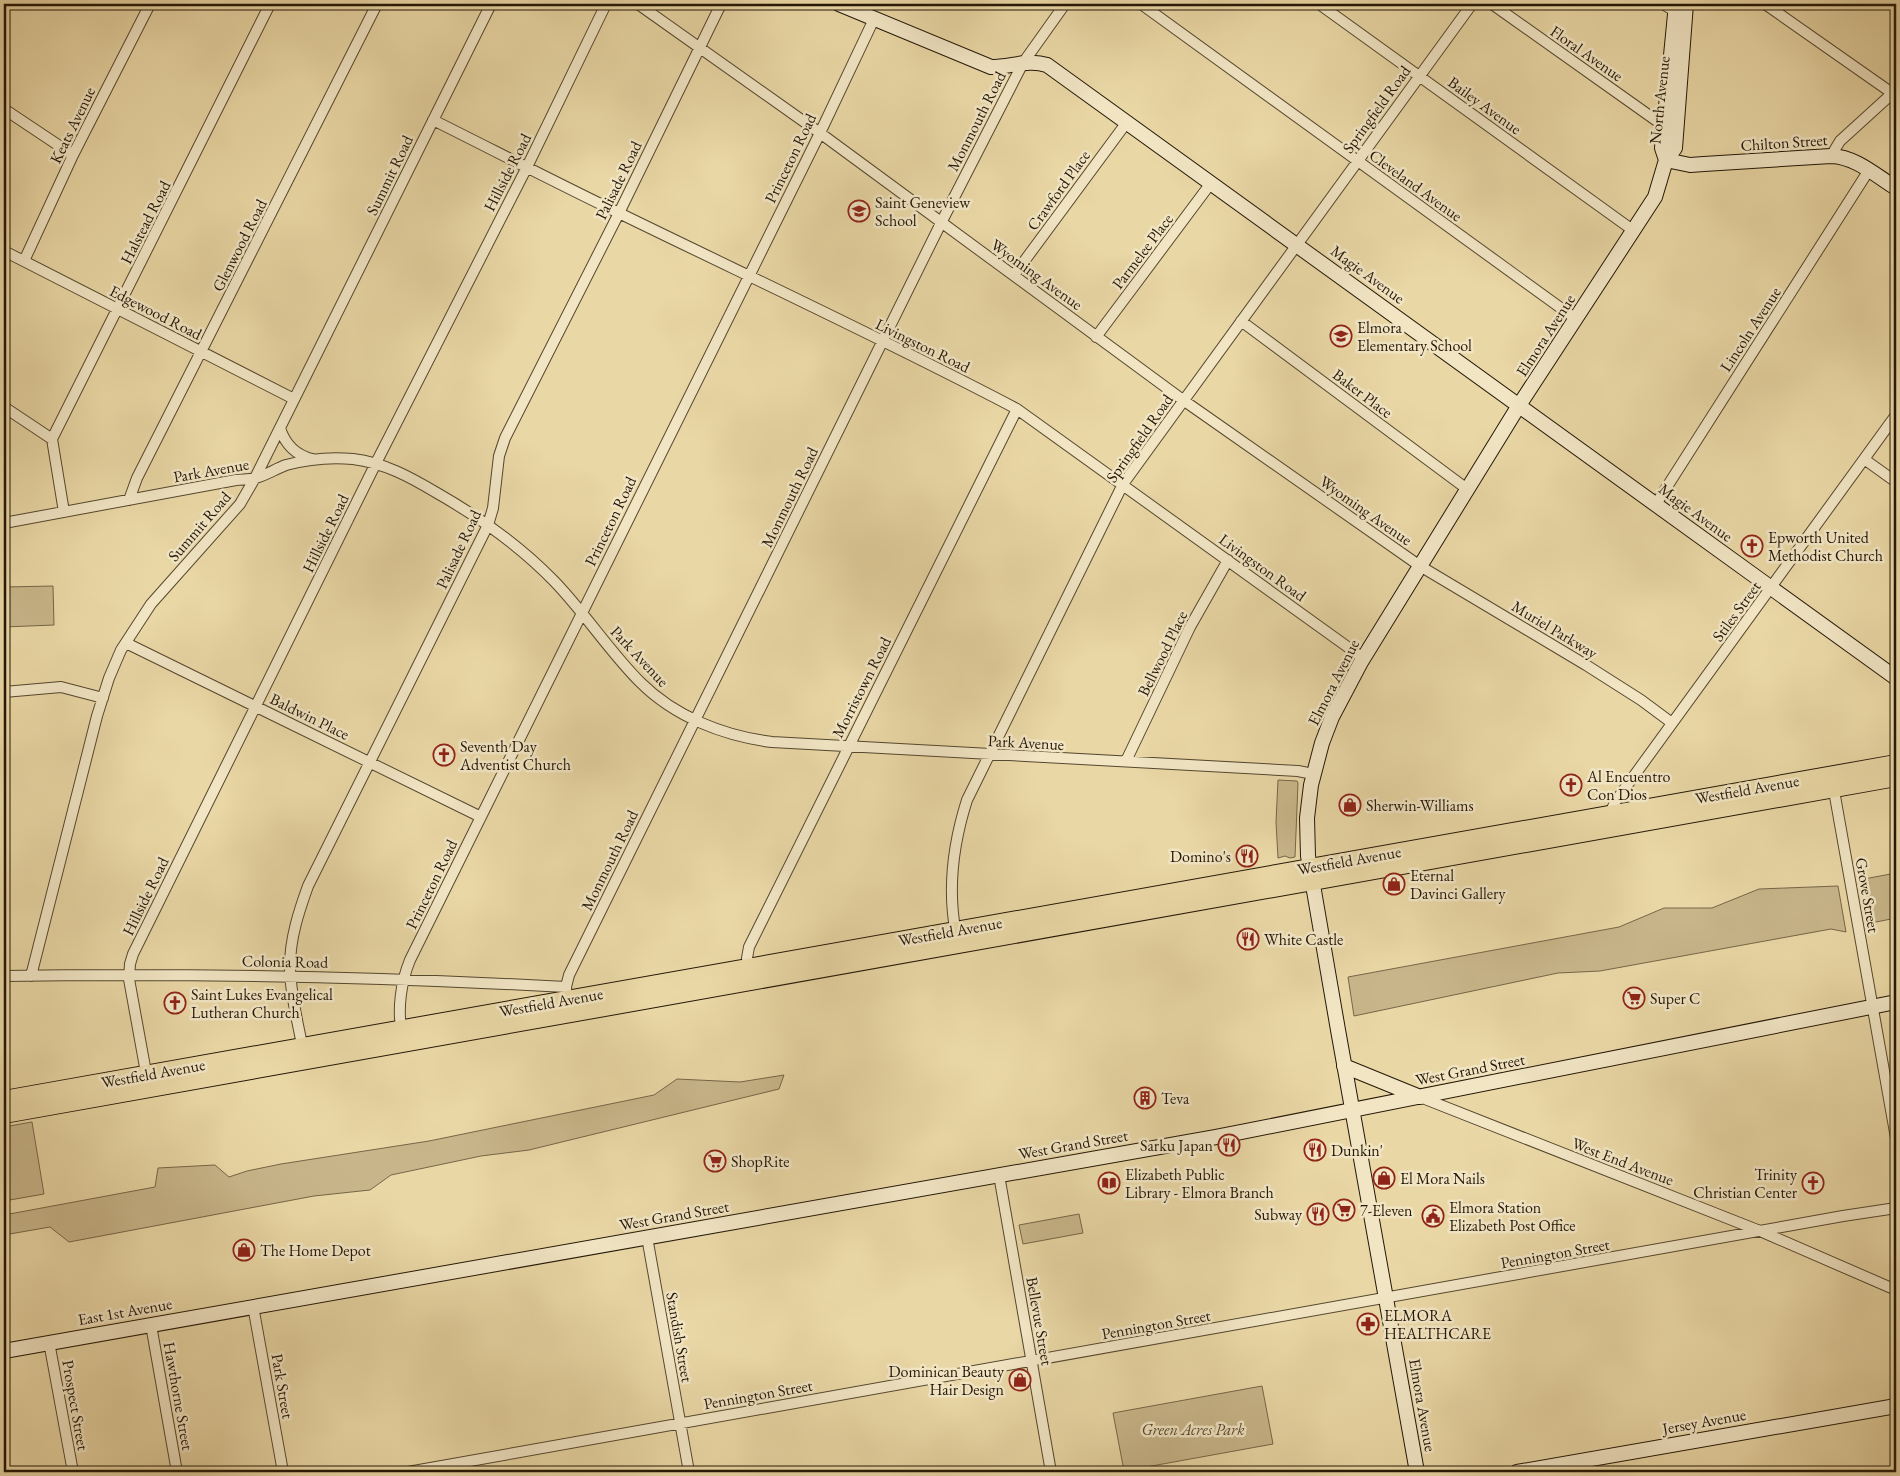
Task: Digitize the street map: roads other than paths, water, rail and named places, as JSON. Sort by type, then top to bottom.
[{"type":"main road","name":"Westfield Avenue","points":[[4,1115],[147,1082],[403,1036],[567,1000],[750,974],[1485,844],[1833,781],[1896,763]]},
{"type":"main road","name":"Westfield Avenue","points":[[1833,781],[1896,778]]},
{"type":"main road","name":"Westfield Avenue","points":[[4,1100],[147,1082]]},
{"type":"street","name":"Keats Avenue","points":[[24,261],[73,155],[150,4]]},
{"type":"street","name":"Halstead Road","points":[[52,439],[270,4]]},
{"type":"street","name":"Glenwood Road","points":[[129,500],[137,478],[376,4]]},
{"type":"street","name":"Summit Road","points":[[31,976],[102,698],[109,678],[126,643],[150,604],[240,504],[255,478],[491,4]]},
{"type":"street","name":"Hillside Road","points":[[147,1082],[129,974],[133,954],[376,463],[527,167],[606,4]]},
{"type":"street","name":"Wyoming Avenue","points":[[638,4],[820,133],[1183,400],[1420,566]]},
{"type":"street","name":"Palisade Road","points":[[304,1054],[291,976],[291,951],[306,891],[488,525],[492,515],[499,456],[506,438],[721,4]]},
{"type":"street","name":"Magie Avenue","points":[[839,4],[991,67],[1006,67],[1036,61],[1047,64],[1518,407],[1656,504],[1896,678]]},
{"type":"street","name":"Monmouth Road","points":[[567,1000],[569,975],[941,223],[1023,63],[1064,4]]},
{"type":"street","name":"Cleveland Avenue","points":[[1142,4],[1576,319]]},
{"type":"street","name":"Bailey Avenue","points":[[1319,4],[1634,231]]},
{"type":"street","name":"Springfield Road","points":[[956,938],[951,896],[952,865],[966,800],[1123,484],[1472,4]]},
{"type":"street","name":"Floral Avenue","points":[[1492,4],[1664,126]]},
{"type":"street","points":[[1664,4],[1679,7]]},
{"type":"street","points":[[1765,4],[1894,91],[1840,141],[1831,156]]},
{"type":"street","name":"North Avenue","points":[[1666,160],[1662,148],[1679,7]]},
{"type":"street","name":"North Avenue","points":[[1666,160],[1675,148],[1679,7]]},
{"type":"street","name":"Princeton Road","points":[[403,1036],[399,1013],[404,979],[410,960],[820,133],[874,19]]},
{"type":"street","points":[[4,109],[73,155]]},
{"type":"street","name":"Livingston Road","points":[[433,120],[619,213],[749,274],[959,378],[1017,409],[1363,658]]},
{"type":"street","name":"Crawford Place","points":[[1014,275],[1126,122]]},
{"type":"street","name":"Chilton Street","points":[[1666,160],[1690,165],[1831,156],[1845,157],[1896,188]]},
{"type":"street","name":"Elmora Avenue","points":[[1417,1472],[1311,874],[1307,847],[1307,818],[1313,774],[1332,717],[1363,658],[1518,407],[1655,198],[1666,160]]},
{"type":"street","name":"Lincoln Avenue","points":[[1656,504],[1869,170]]},
{"type":"street","name":"Parmelee Place","points":[[1096,337],[1211,183]]},
{"type":"street","name":"Edgewood Road","points":[[4,251],[294,399]]},
{"type":"street","name":"Baker Place","points":[[1241,321],[1467,489]]},
{"type":"street","points":[[4,407],[52,439],[64,512]]},
{"type":"street","name":"Morristown Road","points":[[750,974],[747,954],[749,947],[1017,409]]},
{"type":"street","name":"Stiles Street","points":[[1613,821],[1615,802],[1896,415]]},
{"type":"street","points":[[280,428],[284,439],[295,451],[316,459]]},
{"type":"street","name":"Park Avenue","points":[[4,523],[255,478],[286,465],[316,459],[337,458],[376,463],[416,481],[460,506],[488,525],[543,570],[565,593],[623,664],[648,689],[674,708],[695,720],[721,731],[749,739],[772,742],[1298,771],[1313,774]]},
{"type":"street","points":[[1864,460],[1896,482]]},
{"type":"street","name":"Bellwood Place","points":[[1126,762],[1190,627],[1228,560]]},
{"type":"street","name":"Muriel Parkway","points":[[1420,566],[1586,665],[1641,700],[1672,723]]},
{"type":"street","name":"Baldwin Place","points":[[126,643],[481,817]]},
{"type":"street","points":[[4,692],[61,687],[102,698]]},
{"type":"street","name":"Grove Street","points":[[1833,781],[1896,1138]]},
{"type":"street","name":"Colonia Road","points":[[4,976],[129,974],[404,979],[567,1000]]},
{"type":"street","name":"West Grand Street","points":[[253,1306],[1352,1111],[1896,1002]]},
{"type":"street","points":[[1344,1066],[1420,1097]]},
{"type":"street","name":"West End Avenue","points":[[1420,1097],[1760,1231],[1896,1290]]},
{"type":"street","name":"Bellevue Street","points":[[999,1175],[1050,1472]]},
{"type":"street","name":"Pennington Street","points":[[408,1472],[1896,1208]]},
{"type":"street","name":"Standish Street","points":[[647,1237],[689,1472]]},
{"type":"street","name":"East 1st Avenue","points":[[4,1350],[253,1306]]},
{"type":"street","name":"Park Street","points":[[253,1306],[283,1472]]},
{"type":"street","name":"Hawthorne Street","points":[[151,1325],[177,1472]]},
{"type":"street","name":"Prospect Street","points":[[49,1342],[73,1472]]},
{"type":"street","name":"Jersey Avenue","points":[[1517,1472],[1896,1406]]},
{"type":"place","name":"Saint Geneview School","points":[[859,211]]},
{"type":"place","name":"Elmora Elementary School","points":[[1341,336]]},
{"type":"place","name":"Epworth United Methodist Church","points":[[1752,546]]},
{"type":"place","name":"Seventh Day Adventist Church","points":[[444,755]]},
{"type":"place","name":"Al Encuentro Con Dios","points":[[1571,785]]},
{"type":"place","name":"Sherwin-Williams","points":[[1350,805]]},
{"type":"place","name":"Domino's","points":[[1247,856]]},
{"type":"place","name":"Eternal Davinci Gallery","points":[[1394,884]]},
{"type":"place","name":"White Castle","points":[[1248,939]]},
{"type":"place","name":"Super C","points":[[1634,998]]},
{"type":"place","name":"Saint Lukes Evangelical Lutheran Church","points":[[175,1003]]},
{"type":"place","name":"Teva","points":[[1145,1098]]},
{"type":"place","name":"Sarku Japan","points":[[1229,1145]]},
{"type":"place","name":"Dunkin'","points":[[1315,1150]]},
{"type":"place","name":"ShopRite","points":[[715,1161]]},
{"type":"place","name":"El Mora Nails","points":[[1384,1178]]},
{"type":"place","name":"Elizabeth Public Library - Elmora Branch","points":[[1109,1183]]},
{"type":"place","name":"Trinity Christian Center","points":[[1813,1183]]},
{"type":"place","name":"7-Eleven","points":[[1344,1210]]},
{"type":"place","name":"Subway","points":[[1318,1214]]},
{"type":"place","name":"Elmora Station Elizabeth Post Office","points":[[1433,1216]]},
{"type":"place","name":"The Home Depot","points":[[244,1250]]},
{"type":"place","name":"ELMORA HEALTHCARE","points":[[1368,1324]]},
{"type":"place","name":"Dominican Beauty Hair Design","points":[[1020,1380]]},
{"type":"park label","name":"Green Acres Park","points":[[1193,1429]]}]
